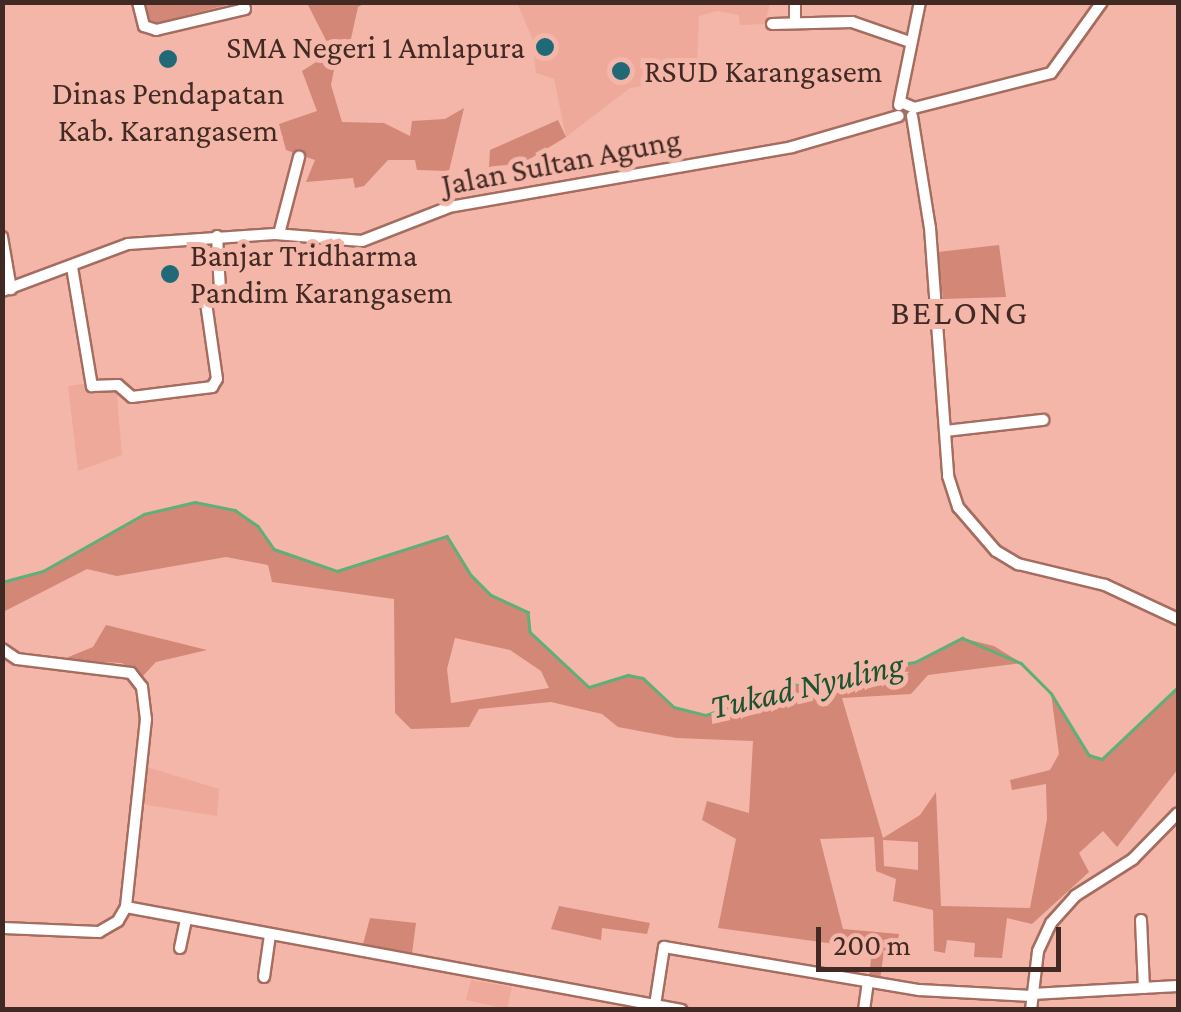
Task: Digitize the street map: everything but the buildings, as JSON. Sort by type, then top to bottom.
[{"type":"street","points":[[138,2],[144,26],[156,30],[245,9],[243,2]]},
{"type":"street","points":[[795,2],[796,22]]},
{"type":"street","points":[[920,2],[910,42],[907,112],[952,496],[996,551],[1018,564],[1105,585],[1178,620]]},
{"type":"street","name":"Jalan Sultan Agung","points":[[7,290],[128,244],[278,234],[362,241],[449,207],[792,147],[1051,73],[1102,2]]},
{"type":"street","points":[[772,24],[852,22],[910,42]]},
{"type":"street","points":[[278,234],[299,157]]},
{"type":"street","points":[[72,267],[90,384],[118,385],[132,396],[212,387],[217,379],[205,296],[220,290],[217,236]]},
{"type":"street","points":[[2,237],[7,290]]},
{"type":"street","points":[[946,431],[1042,420]]},
{"type":"street","points":[[2,649],[17,659],[122,670],[142,686],[146,719],[126,907],[103,932],[2,928]]},
{"type":"street","points":[[1031,1010],[1044,935],[1061,910],[1134,860],[1178,813]]},
{"type":"street","points":[[126,907],[682,1010]]},
{"type":"street","points":[[180,948],[186,918]]},
{"type":"street","points":[[1142,920],[1144,988]]},
{"type":"street","points":[[264,977],[270,935]]},
{"type":"street","points":[[658,1007],[664,947],[868,981],[1032,995],[1178,986]]},
{"type":"street","points":[[864,1010],[868,981]]},
{"type":"shaded area","points":[[136,3],[234,3],[150,25]]},
{"type":"shaded area","points":[[307,3],[365,3],[358,7],[350,43],[338,50],[331,85],[342,122],[384,123],[410,136],[412,121],[445,119],[464,108],[449,171],[417,170],[415,160],[388,160],[364,186],[355,188],[353,178],[306,182],[315,160],[286,150],[279,124],[317,111],[302,71],[332,52]]},
{"type":"shaded area","name":"RSUD Karangasem","points":[[517,3],[770,3],[765,24],[740,25],[739,15],[717,11],[699,16],[697,64],[661,83],[630,88],[566,137],[554,79],[536,73],[532,38]]},
{"type":"shaded area","points":[[558,120],[566,137],[523,163],[489,167],[490,150]]},
{"type":"shaded area","points":[[999,245],[1006,297],[943,299],[938,252]]},
{"type":"shaded area","points":[[84,384],[86,391],[116,385],[122,455],[78,471],[68,386]]},
{"type":"shaded area","points":[[195,502],[235,510],[258,526],[274,549],[337,571],[447,536],[471,575],[491,595],[528,612],[530,632],[589,687],[628,675],[643,678],[674,707],[706,715],[818,676],[914,662],[962,638],[994,646],[1021,663],[928,675],[911,694],[842,698],[883,838],[920,815],[936,792],[941,906],[1030,908],[1047,819],[1046,784],[1012,790],[1010,780],[1050,770],[1059,754],[1051,693],[1089,754],[1102,759],[1178,687],[1178,769],[1117,847],[1103,831],[1079,853],[1089,872],[1032,924],[1007,918],[1002,958],[974,957],[975,943],[947,940],[945,953],[934,951],[933,910],[893,901],[896,879],[876,871],[874,837],[820,839],[843,929],[899,934],[896,953],[884,951],[880,980],[869,979],[872,949],[718,928],[736,839],[702,820],[707,801],[749,813],[753,741],[677,738],[618,727],[602,714],[551,702],[479,709],[469,727],[411,729],[395,713],[394,599],[272,582],[268,565],[226,557],[117,576],[87,569],[3,612],[2,582],[43,571],[144,514]],"holes":[[[455,638],[510,650],[541,671],[549,688],[451,703],[447,669]],[[883,840],[918,842],[918,870],[884,866]]]},
{"type":"shaded area","points":[[106,625],[207,650],[156,662],[141,678],[122,663],[61,660],[93,647]]},
{"type":"shaded area","points":[[147,767],[219,789],[217,816],[141,804]]},
{"type":"shaded area","points":[[559,906],[650,923],[647,934],[602,928],[601,940],[551,929]]},
{"type":"shaded area","points":[[370,918],[416,923],[411,961],[361,952]]},
{"type":"shaded area","points":[[471,980],[512,987],[507,1009],[466,1000]]},
{"type":"waterway","name":"Tukad Nyuling","points":[[2,582],[43,571],[144,514],[195,502],[235,510],[258,526],[274,549],[337,571],[447,536],[471,575],[491,595],[528,612],[530,632],[589,687],[628,675],[643,678],[674,707],[706,715],[818,676],[915,662],[962,638],[1021,663],[1051,693],[1089,755],[1102,759],[1178,687]]},
{"type":"place","name":"SMA Negeri 1 Amlapura","points":[[545,47]]},
{"type":"place","name":"Dinas Pendapatan Kab. Karangasem","points":[[168,59]]},
{"type":"place","name":"RSUD Karangasem","points":[[621,71]]},
{"type":"place","name":"Banjar Tridharma Pandim Karangasem","points":[[170,274]]},
{"type":"district","name":"BELONG","points":[[960,313]]}]
